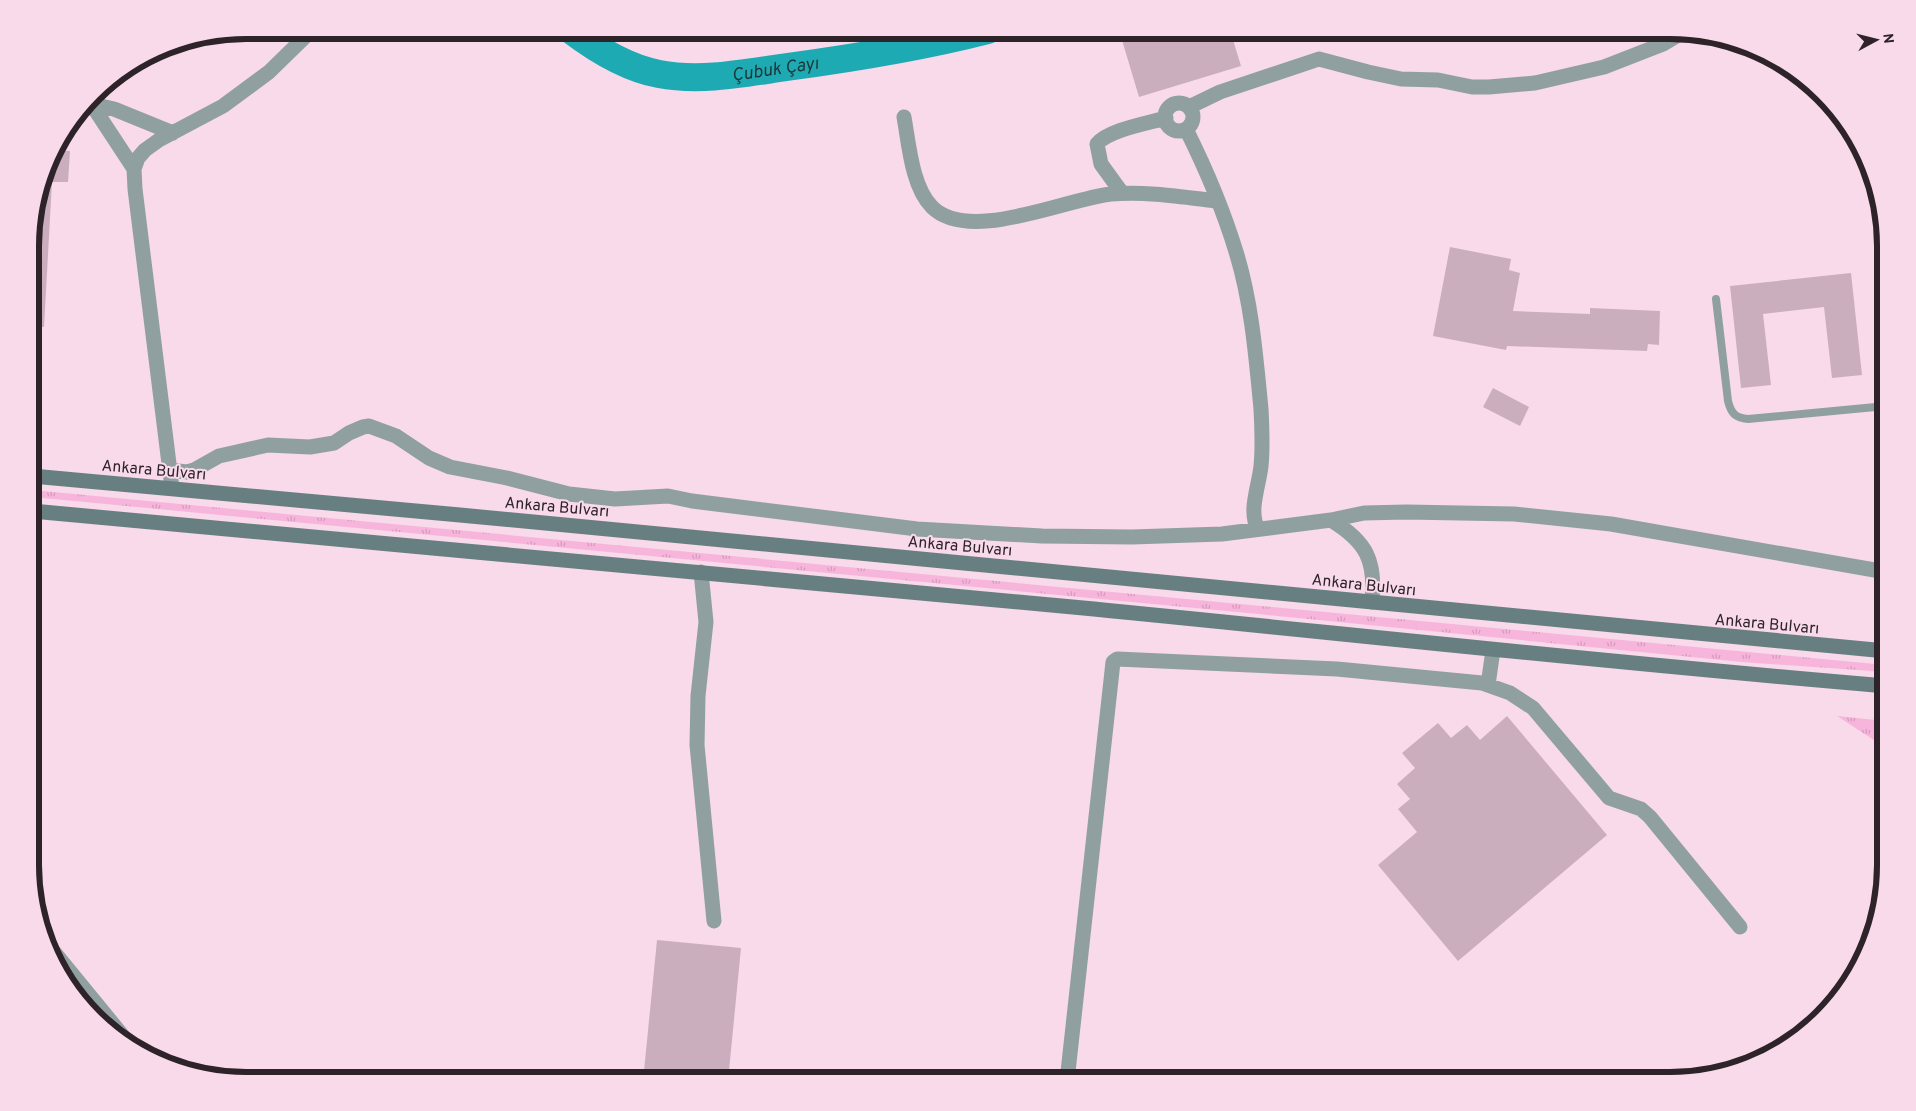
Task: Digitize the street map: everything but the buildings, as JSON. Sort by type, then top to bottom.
[{"type":"main road","name":"Ankara Bulvarı","points":[[39,477],[1877,650]]},
{"type":"main road","points":[[39,512],[702,572],[1493,650],[1877,685]]},
{"type":"street","points":[[172,488],[134,169],[138,158],[145,150],[159,140],[223,106],[290,53],[303,39]]},
{"type":"street","points":[[1189,108],[1220,92],[1319,58],[1401,79],[1438,80],[1472,87],[1489,87],[1535,83],[1604,67],[1664,44],[1672,39]]},
{"type":"street","points":[[1184,104],[1189,108],[1193,119],[1186,129],[1174,130],[1170,127],[1166,118],[1168,109],[1172,105],[1184,104]]},
{"type":"street","points":[[94,105],[114,109],[173,133]]},
{"type":"street","points":[[92,107],[134,169]]},
{"type":"street","points":[[904,118],[919,188],[932,208],[945,216],[969,222],[997,220],[1109,194],[1122,193],[1217,201]]},
{"type":"street","points":[[1122,193],[1100,164],[1098,144],[1100,140],[1112,134],[1166,118]]},
{"type":"street","points":[[1186,129],[1238,256],[1247,295],[1262,432],[1261,466],[1254,512],[1258,529]]},
{"type":"street","points":[[170,470],[187,472],[219,456],[268,445],[310,447],[334,444],[349,433],[369,426],[396,436],[429,458],[450,467],[507,478],[569,494],[603,499],[615,500],[668,496],[692,501],[917,529],[1132,537],[1222,534],[1332,520],[1364,513],[1485,512],[1611,524],[1877,570]]},
{"type":"street","points":[[1332,520],[1347,530],[1365,548],[1372,569],[1372,602]]},
{"type":"street","points":[[702,572],[706,622],[698,696],[697,745],[714,921]]},
{"type":"street","points":[[1488,685],[1493,650]]},
{"type":"street","points":[[1068,1072],[1113,662],[1117,659],[1337,669],[1488,685],[1510,693],[1533,708],[1609,798],[1641,810],[1650,817],[1740,927]]},
{"type":"street","points":[[63,963],[114,1025]]},
{"type":"lane","points":[[1716,299],[1728,401],[1730,409],[1735,416],[1740,419],[1748,419],[1877,407]]},
{"type":"green space","points":[[39,491],[1877,664],[1877,671],[1742,662],[39,498]]},
{"type":"green space","points":[[1837,716],[1877,720],[1877,742]]},
{"type":"waterway","name":"Çubuk Çayı","points":[[584,39],[601,51],[635,67],[659,74],[691,77],[739,74],[863,56],[950,39]]}]
